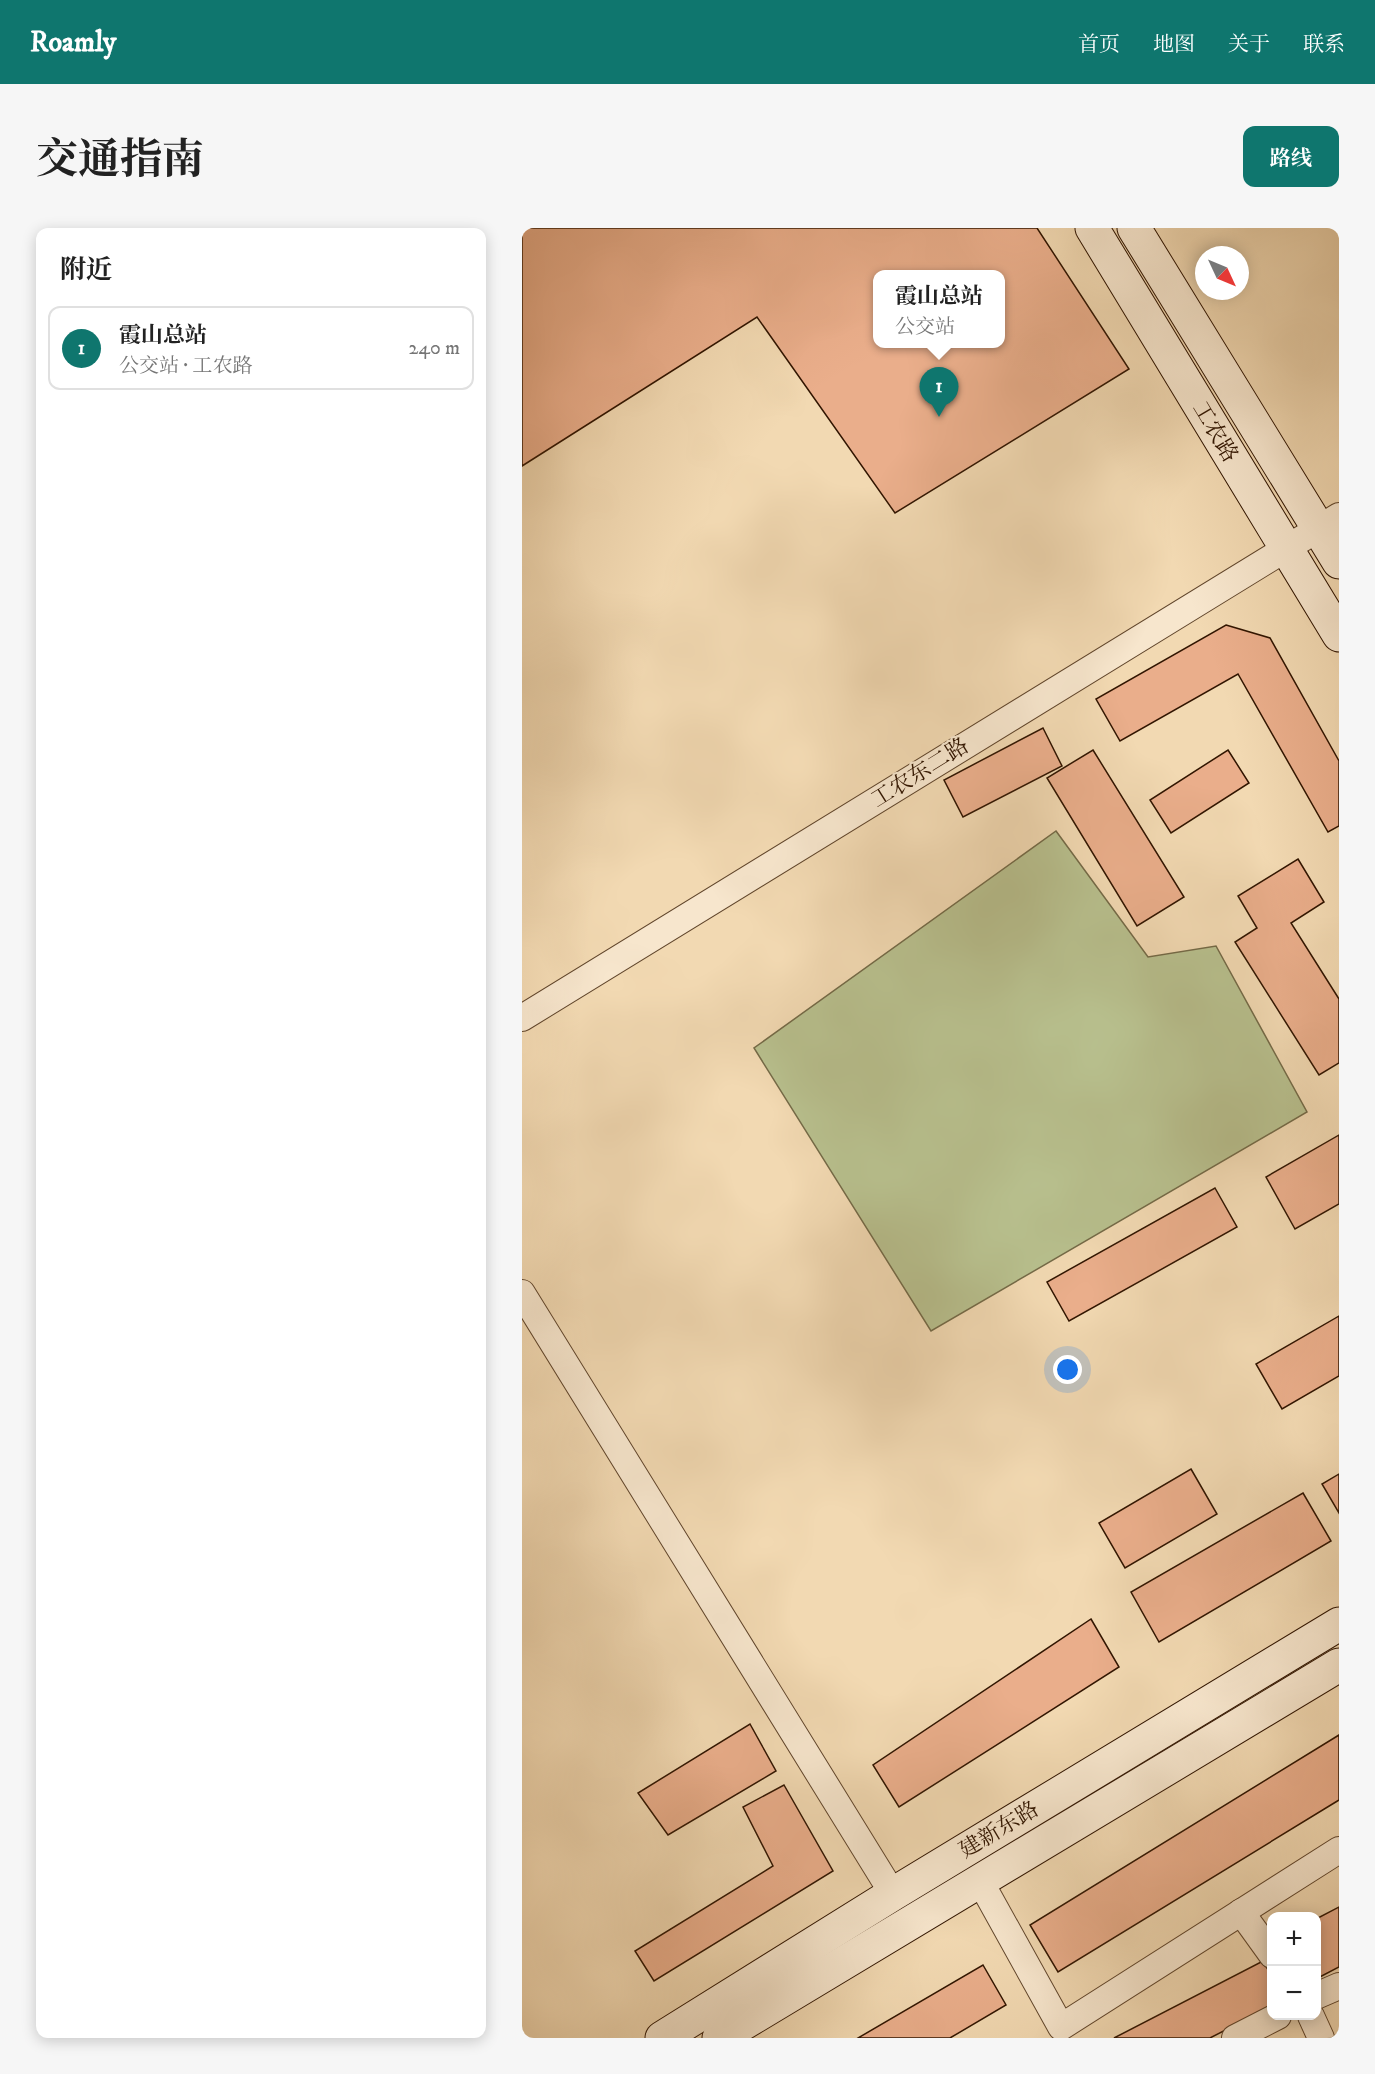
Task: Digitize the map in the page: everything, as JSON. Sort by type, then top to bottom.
[{"type":"street","name":"工农路","points":[[1092,228],[1339,635]]},
{"type":"street","name":"工农路","points":[[1134,228],[1329,522],[1339,562]]},
{"type":"street","name":"工农东二路","points":[[522,1018],[1329,522]]},
{"type":"street","points":[[522,1293],[892,1894]]},
{"type":"street","name":"建新东路","points":[[662,2038],[892,1894],[1339,1624]]},
{"type":"street","name":"建新东路","points":[[719,2038],[1339,1665]]},
{"type":"street","points":[[980,1881],[1052,2032],[1339,1850]]},
{"type":"street","points":[[1241,1912],[1267,1948]]},
{"type":"street","points":[[1321,1994],[1339,1986]]},
{"type":"street","points":[[1235,2038],[1270,2020]]},
{"type":"street","points":[[1313,2020],[1321,2038]]},
{"type":"green space","points":[[1056,831],[1148,957],[1216,946],[1307,1112],[931,1331],[754,1048]]},
{"type":"building","points":[[522,228],[1037,228],[1129,369],[895,513],[757,317],[522,466]]},
{"type":"building","points":[[1226,625],[1270,638],[1339,761],[1339,826],[1328,832],[1238,674],[1120,741],[1096,699]]},
{"type":"building","points":[[1043,728],[1062,766],[963,817],[944,780]]},
{"type":"building","points":[[1093,750],[1184,897],[1137,926],[1047,778]]},
{"type":"building","points":[[1228,750],[1249,783],[1171,833],[1150,800]]},
{"type":"building","points":[[1298,859],[1324,902],[1291,923],[1339,999],[1339,1063],[1319,1075],[1235,942],[1257,928],[1238,896]]},
{"type":"building","points":[[1339,1135],[1339,1204],[1295,1229],[1266,1177]]},
{"type":"building","points":[[1215,1188],[1237,1227],[1069,1321],[1047,1282]]},
{"type":"building","points":[[1339,1316],[1339,1376],[1282,1409],[1256,1364]]},
{"type":"building","points":[[1191,1469],[1217,1514],[1125,1568],[1099,1523]]},
{"type":"building","points":[[1339,1474],[1339,1513],[1322,1484]]},
{"type":"building","points":[[1303,1493],[1331,1541],[1159,1642],[1131,1592]]},
{"type":"building","points":[[1091,1619],[1119,1667],[899,1807],[873,1765]]},
{"type":"building","points":[[750,1724],[776,1771],[668,1835],[638,1793]]},
{"type":"building","points":[[1339,1735],[1339,1800],[1058,1972],[1030,1925]]},
{"type":"building","points":[[784,1785],[833,1871],[654,1981],[635,1951],[773,1866],[743,1807]]},
{"type":"building","points":[[1339,1907],[1339,1967],[1321,1976],[1321,1966],[1321,1916]]},
{"type":"building","points":[[1263,1961],[1267,1968],[1267,2009],[1210,2038],[1114,2038]]},
{"type":"building","points":[[983,1965],[1006,2005],[950,2038],[858,2038]]},
{"type":"place","name":"霞山总站","points":[[939,417]]}]
